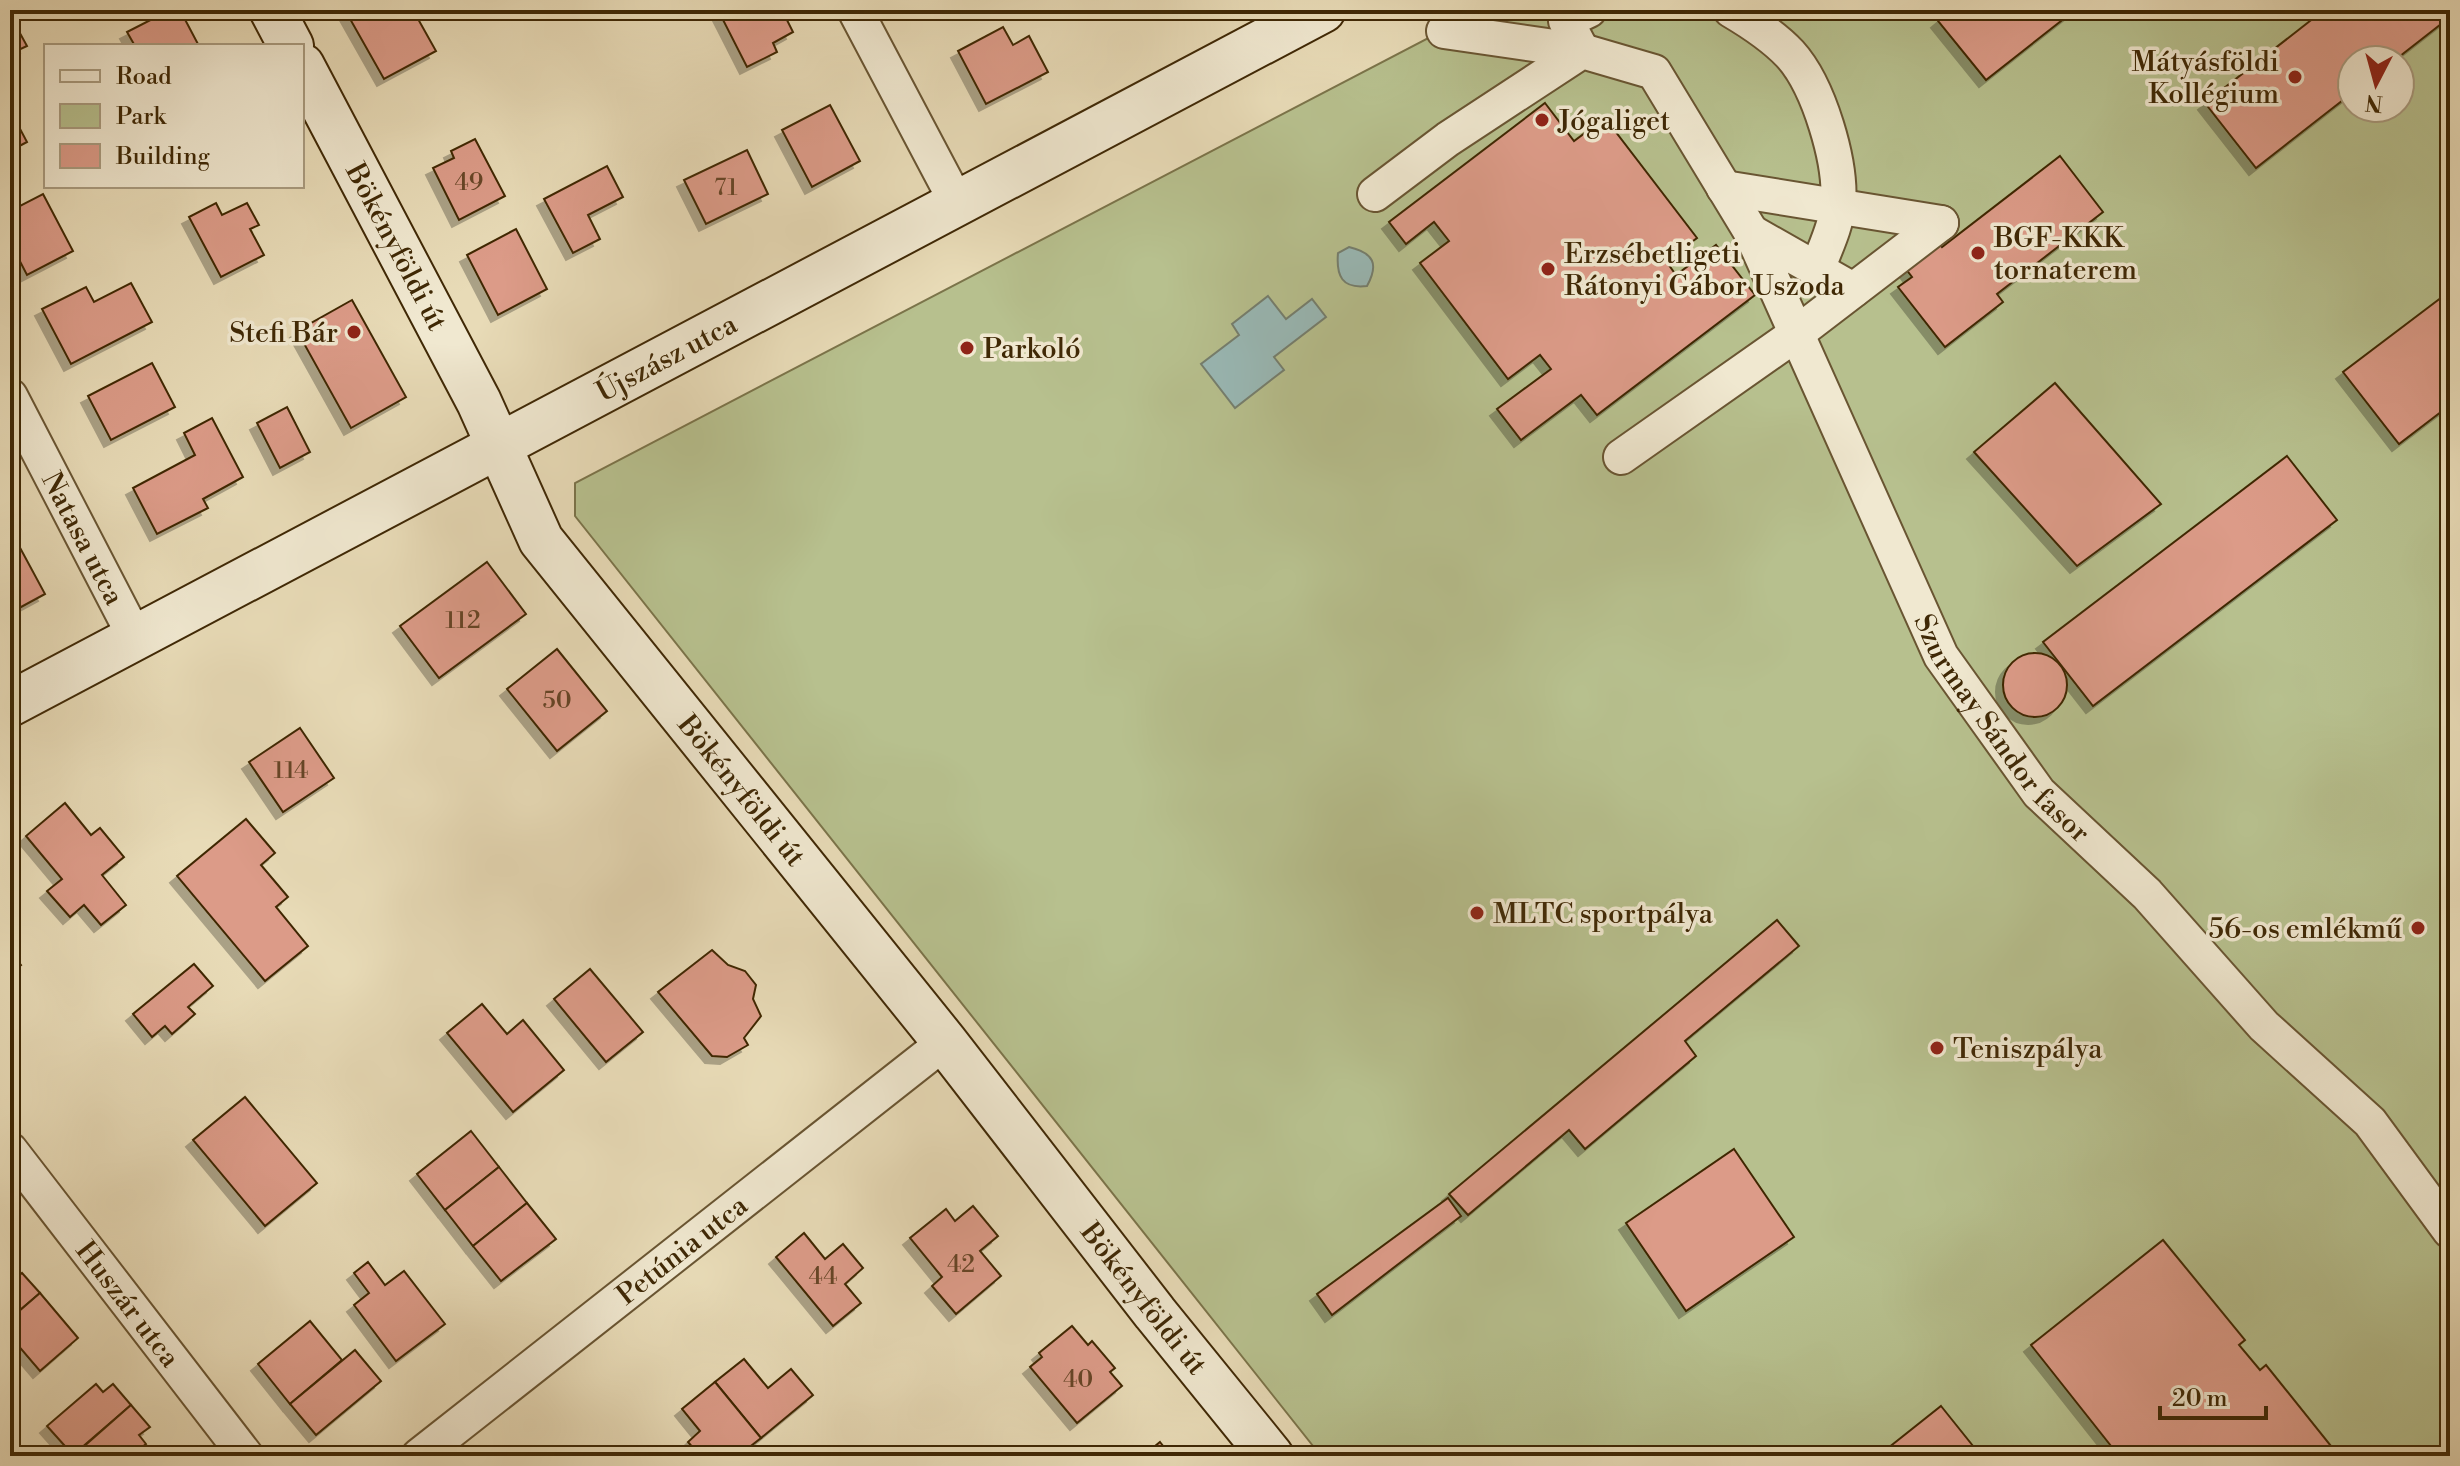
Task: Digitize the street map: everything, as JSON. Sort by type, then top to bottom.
[{"type":"street","points":[[272,10],[290,44]]},
{"type":"street","points":[[855,10],[957,203]]},
{"type":"street","name":"Újszász utca","points":[[10,704],[1323,10]]},
{"type":"street","points":[[1731,10],[1761,28],[1792,56],[1813,91],[1827,129],[1838,205],[1817,270]]},
{"type":"street","points":[[1375,194],[1448,139],[1574,23]]},
{"type":"street","name":"Szurmay Sándor fasor","points":[[1444,31],[1574,23],[1654,72],[1751,232],[1941,656],[2039,793],[2147,894],[2264,1026],[2370,1122],[2450,1231]]},
{"type":"street","name":"Bökényföldi út","points":[[304,70],[479,402],[541,540],[945,1042],[1155,1313],[1271,1456]]},
{"type":"street","points":[[1621,457],[1796,334],[1941,223],[1724,188]]},
{"type":"street","points":[[1751,232],[1853,290]]},
{"type":"street","name":"Natasa utca","points":[[10,396],[136,639]]},
{"type":"street","name":"Petúnia utca","points":[[419,1456],[945,1042]]},
{"type":"street","name":"Huszár utca","points":[[10,1150],[246,1456]]},
{"type":"green space","points":[[1482,10],[2450,10],[2450,1456],[1321,1456],[575,516],[575,483]]},
{"type":"water","points":[[1349,247],[1372,260],[1373,271],[1367,286],[1352,285],[1342,279],[1338,253]]},
{"type":"water","points":[[1268,296],[1286,319],[1312,299],[1326,317],[1274,357],[1284,370],[1235,408],[1201,364],[1239,335],[1232,324]]},
{"type":"building","points":[[170,10],[180,10],[198,44],[134,44],[127,32]]},
{"type":"building","points":[[345,10],[413,10],[436,51],[384,79]]},
{"type":"building","points":[[718,10],[782,10],[793,32],[773,43],[777,52],[747,67]]},
{"type":"building","points":[[1951,10],[2075,10],[1986,80],[1938,21]]},
{"type":"building","name":"Mátyásföldi Kollégium","points":[[2324,10],[2450,10],[2450,17],[2415,44],[2336,44],[2336,106],[2256,168],[2205,103]]},
{"type":"building","points":[[10,15],[27,46],[10,54]]},
{"type":"building","points":[[1003,27],[1013,45],[1029,36],[1048,72],[986,104],[958,51]]},
{"type":"building","name":"Erzsébetligeti Rátonyi Gábor Uszoda","points":[[1545,103],[1574,141],[1605,118],[1697,238],[1666,261],[1676,275],[1716,245],[1755,295],[1597,415],[1581,395],[1521,440],[1497,409],[1551,369],[1540,355],[1508,379],[1420,263],[1449,241],[1434,222],[1406,244],[1389,222]]},
{"type":"building","points":[[830,105],[860,161],[812,187],[782,130]]},
{"type":"building","points":[[10,110],[27,142],[10,151]]},
{"type":"building","points":[[475,139],[505,196],[459,220],[433,168],[454,158],[451,151]]},
{"type":"building","points":[[747,150],[768,194],[706,224],[684,180]]},
{"type":"building","name":"BGF-KKK tornaterem","points":[[2060,156],[2103,212],[1997,294],[2003,302],[1945,347],[1898,287],[1912,277],[1899,260],[1932,234],[1942,247]]},
{"type":"building","points":[[607,166],[623,197],[588,215],[600,239],[573,253],[544,199]]},
{"type":"building","points":[[43,194],[73,251],[27,275],[10,242],[10,211]]},
{"type":"building","points":[[216,203],[222,215],[247,203],[259,225],[250,229],[264,255],[221,277],[189,217]]},
{"type":"building","points":[[516,229],[547,289],[498,315],[467,255]]},
{"type":"building","points":[[131,283],[152,322],[71,364],[42,309],[86,287],[94,302]]},
{"type":"building","points":[[2450,291],[2450,405],[2399,444],[2343,372]]},
{"type":"building","points":[[352,300],[406,397],[351,428],[297,331]]},
{"type":"building","points":[[152,363],[175,407],[111,440],[88,396]]},
{"type":"building","points":[[2055,383],[2161,504],[2077,566],[1974,452]]},
{"type":"building","points":[[287,407],[310,452],[280,468],[257,423]]},
{"type":"building","points":[[212,418],[243,477],[203,499],[208,508],[157,534],[133,488],[195,455],[184,433]]},
{"type":"building","points":[[2287,456],[2337,520],[2093,706],[2043,642]]},
{"type":"building","points":[[18,544],[45,594],[10,613],[10,549]]},
{"type":"building","points":[[487,562],[526,614],[439,678],[400,626]]},
{"type":"building","points":[[557,649],[607,711],[557,751],[507,689]]},
{"type":"building","points":[[2035,653],[2053,659],[2061,667],[2067,685],[2061,703],[2053,711],[2035,717],[2017,711],[2009,703],[2003,685],[2009,667],[2017,659]]},
{"type":"building","points":[[300,728],[334,778],[283,812],[249,762]]},
{"type":"building","points":[[65,803],[91,835],[100,828],[124,857],[102,875],[126,905],[101,925],[84,905],[70,917],[47,891],[62,879],[26,836]]},
{"type":"building","points":[[246,819],[275,853],[261,865],[288,897],[276,907],[308,946],[265,981],[177,876]]},
{"type":"building","points":[[1777,920],[1799,946],[1685,1041],[1696,1056],[1585,1149],[1569,1130],[1468,1215],[1449,1194]]},
{"type":"building","points":[[712,950],[728,965],[745,971],[756,985],[753,999],[761,1016],[744,1038],[748,1045],[727,1057],[712,1056],[658,992]]},
{"type":"building","points":[[10,951],[21,965],[10,974]]},
{"type":"building","points":[[194,964],[213,986],[188,1007],[195,1014],[172,1034],[165,1026],[152,1037],[133,1014]]},
{"type":"building","points":[[590,969],[643,1032],[606,1062],[554,999]]},
{"type":"building","points":[[482,1004],[507,1034],[523,1020],[564,1070],[513,1112],[447,1033]]},
{"type":"building","points":[[245,1097],[317,1183],[265,1226],[193,1140]]},
{"type":"building","points":[[471,1131],[499,1167],[445,1210],[417,1174]]},
{"type":"building","points":[[1734,1149],[1794,1237],[1686,1311],[1626,1223]]},
{"type":"building","points":[[499,1167],[527,1203],[473,1246],[445,1210]]},
{"type":"building","points":[[1448,1198],[1461,1216],[1332,1315],[1317,1294]]},
{"type":"building","points":[[527,1203],[556,1239],[501,1281],[473,1246]]},
{"type":"building","points":[[973,1206],[998,1236],[980,1251],[1001,1276],[956,1314],[932,1286],[942,1277],[910,1238],[946,1209],[955,1221]]},
{"type":"building","points":[[804,1233],[825,1259],[843,1244],[863,1268],[845,1284],[861,1303],[833,1326],[776,1257]]},
{"type":"building","points":[[2163,1240],[2245,1340],[2239,1345],[2260,1370],[2266,1365],[2339,1456],[2119,1456],[2031,1345]]},
{"type":"building","points":[[368,1262],[385,1285],[404,1271],[445,1324],[396,1361],[354,1305],[369,1293],[354,1273]]},
{"type":"building","points":[[22,1273],[40,1293],[13,1316],[10,1312],[10,1283]]},
{"type":"building","points":[[40,1293],[78,1338],[40,1371],[10,1336],[10,1319]]},
{"type":"building","points":[[310,1321],[342,1360],[290,1404],[258,1364]]},
{"type":"building","points":[[1072,1326],[1088,1345],[1092,1341],[1115,1368],[1110,1372],[1122,1386],[1077,1423],[1030,1367],[1042,1357],[1039,1353]]},
{"type":"building","points":[[355,1350],[381,1381],[316,1435],[290,1404]]},
{"type":"building","points":[[744,1359],[768,1388],[791,1369],[813,1395],[761,1438],[715,1382]]},
{"type":"building","points":[[715,1382],[761,1438],[738,1456],[700,1456],[688,1442],[700,1431],[682,1409]]},
{"type":"building","points":[[96,1384],[103,1392],[113,1384],[131,1405],[73,1455],[47,1426]]},
{"type":"building","points":[[131,1405],[150,1427],[139,1435],[146,1444],[131,1456],[73,1456]]},
{"type":"building","points":[[1941,1406],[1981,1456],[1878,1456]]},
{"type":"building","points":[[1160,1442],[1171,1456],[1143,1456]]},
{"type":"place","name":"Mátyásföldi Kollégium","points":[[2295,77]]},
{"type":"place","name":"Jógaliget","points":[[1542,120]]},
{"type":"place","name":"BGF-KKK tornaterem","points":[[1978,253]]},
{"type":"place","name":"Erzsébetligeti Rátonyi Gábor Uszoda","points":[[1548,269]]},
{"type":"place","name":"Stefi Bár","points":[[354,332]]},
{"type":"place","name":"Parkoló","points":[[967,348]]},
{"type":"place","name":"MLTC sportpálya","points":[[1477,913]]},
{"type":"place","name":"56-os emlékmű","points":[[2418,928]]},
{"type":"place","name":"Teniszpálya","points":[[1937,1048]]}]
